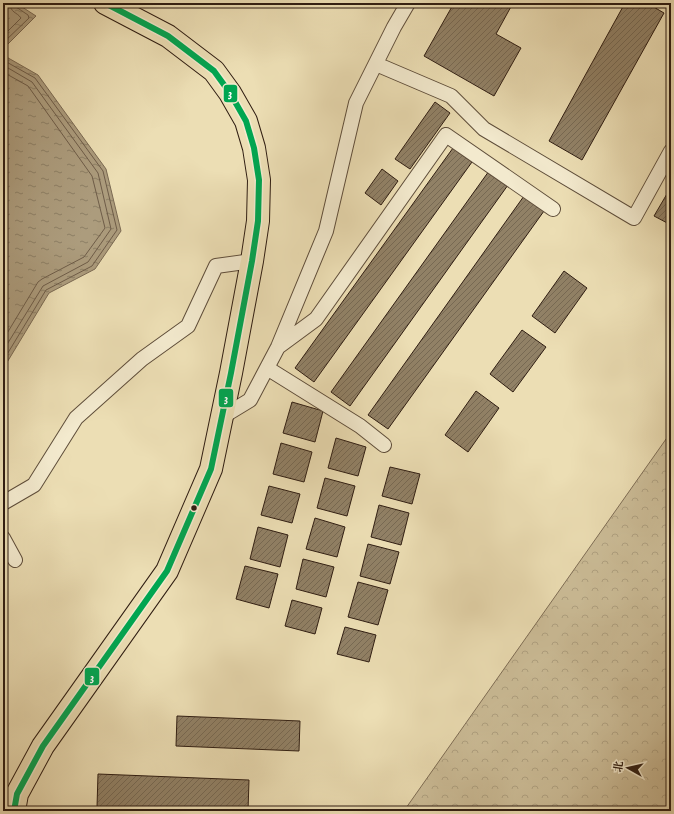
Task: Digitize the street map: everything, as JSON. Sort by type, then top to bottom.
[{"type":"main road","points":[[14,811],[17,794],[44,746],[167,571],[211,470],[252,261],[258,220],[260,180],[254,148],[246,121],[230,93],[214,71],[168,36],[105,3]]},
{"type":"street","points":[[222,417],[250,400],[278,347],[326,232],[356,103],[394,27],[408,3]]},
{"type":"street","points":[[376,64],[450,96],[484,129],[634,218],[671,151]]},
{"type":"street","points":[[278,347],[316,320],[446,135],[553,209]]},
{"type":"street","points":[[3,503],[34,484],[76,418],[142,359],[188,326],[216,266],[252,261]]},
{"type":"street","points":[[267,368],[360,426],[384,446]]},
{"type":"street","points":[[3,538],[15,560]]},
{"type":"green space","points":[[671,432],[671,811],[399,811],[406,808]]},
{"type":"water","points":[[3,3],[16,3],[36,16],[3,49]]},
{"type":"water","points":[[3,55],[38,75],[106,169],[121,231],[95,269],[49,293],[3,369]]},
{"type":"building","points":[[454,3],[513,3],[496,34],[521,48],[494,96],[424,56]]},
{"type":"building","points":[[625,3],[647,3],[664,13],[582,160],[549,141]]},
{"type":"building","points":[[435,102],[450,113],[410,169],[395,159]]},
{"type":"building","points":[[453,148],[472,162],[314,382],[295,368]]},
{"type":"building","points":[[382,169],[398,181],[381,205],[365,193]]},
{"type":"building","points":[[489,171],[508,185],[350,406],[331,392]]},
{"type":"building","points":[[671,187],[671,225],[654,216]]},
{"type":"building","points":[[524,196],[544,211],[388,429],[368,415]]},
{"type":"building","points":[[564,271],[587,288],[555,333],[532,316]]},
{"type":"building","points":[[522,330],[546,347],[513,392],[490,374]]},
{"type":"building","points":[[476,391],[499,408],[468,452],[445,435]]},
{"type":"building","points":[[292,402],[323,411],[315,442],[283,433]]},
{"type":"building","points":[[336,438],[366,447],[358,476],[328,468]]},
{"type":"building","points":[[281,443],[312,452],[304,482],[273,474]]},
{"type":"building","points":[[390,467],[420,474],[412,504],[382,496]]},
{"type":"building","points":[[325,478],[355,486],[347,516],[317,508]]},
{"type":"building","points":[[269,486],[300,494],[292,523],[261,515]]},
{"type":"building","points":[[379,505],[409,513],[401,545],[371,537]]},
{"type":"building","points":[[315,518],[345,527],[337,557],[306,549]]},
{"type":"building","points":[[258,527],[288,535],[280,567],[250,559]]},
{"type":"building","points":[[368,544],[399,552],[390,584],[360,576]]},
{"type":"building","points":[[303,559],[334,567],[326,597],[296,589]]},
{"type":"building","points":[[245,566],[278,574],[269,608],[236,599]]},
{"type":"building","points":[[358,582],[388,590],[378,625],[348,617]]},
{"type":"building","points":[[292,600],[322,608],[315,634],[285,626]]},
{"type":"building","points":[[345,627],[376,635],[369,662],[337,654]]},
{"type":"building","points":[[177,716],[300,721],[299,751],[176,746]]},
{"type":"building","points":[[98,774],[249,780],[248,811],[195,811],[97,807]]},
{"type":"transit line","name":"3","points":[[14,811],[17,794],[43,746],[167,571],[211,469],[231,373],[258,221],[259,180],[254,148],[246,121],[230,93],[214,71],[168,36],[105,3]]}]
